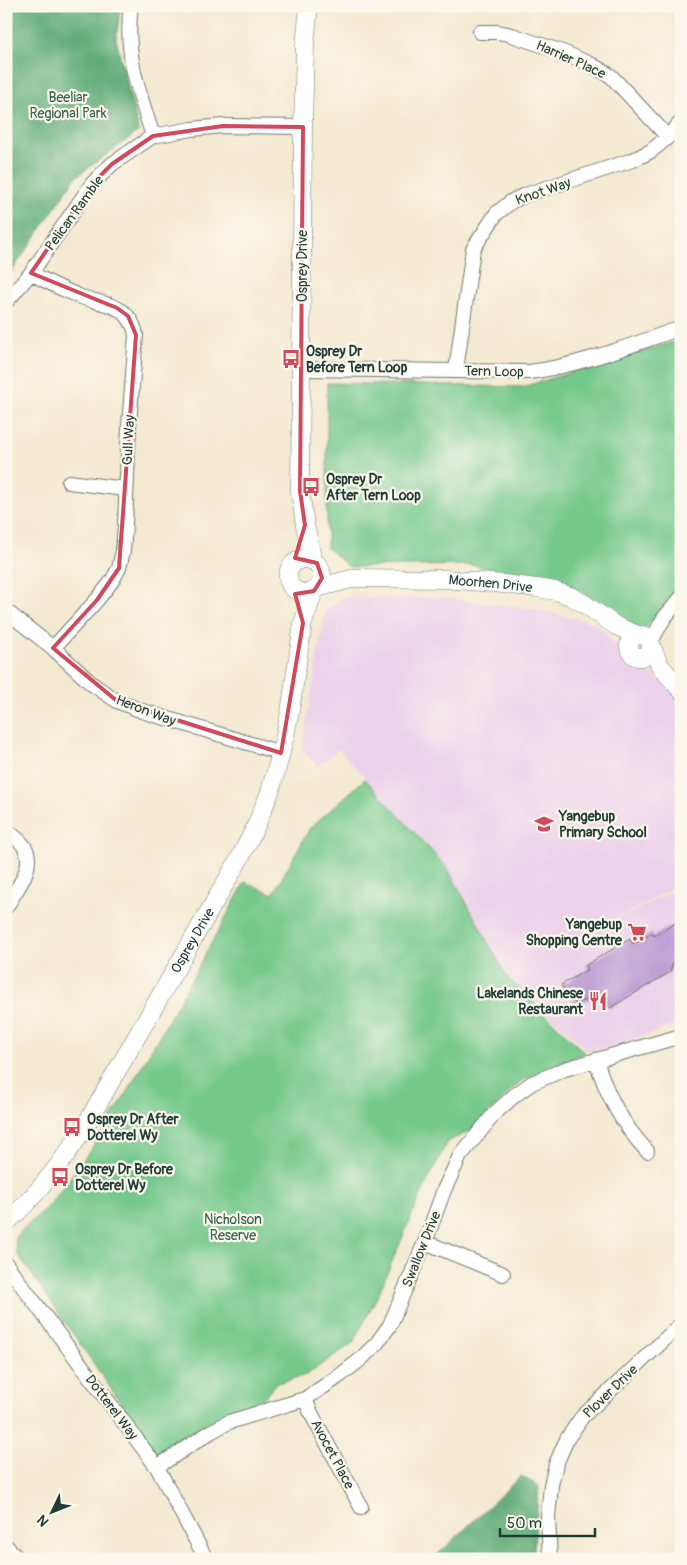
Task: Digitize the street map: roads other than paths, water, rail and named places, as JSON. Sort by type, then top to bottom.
[{"type":"street","points":[[131,6],[128,26],[134,80],[153,136]]},
{"type":"street","name":"Osprey Drive","points":[[309,6],[305,45],[303,128],[300,491],[305,525],[316,563]]},
{"type":"street","name":"Harrier Place","points":[[480,32],[512,34],[564,53],[611,76],[668,137]]},
{"type":"street","name":"Knot Way","points":[[456,370],[473,249],[496,214],[512,200],[633,160],[651,151],[668,137],[681,122]]},
{"type":"street","name":"Pelican Ramble","points":[[6,302],[31,273],[92,184],[112,164],[153,136],[222,126],[303,128]]},
{"type":"street","name":"Gull Way","points":[[31,273],[53,285],[117,308],[128,316],[134,328],[136,346],[130,397],[123,550],[119,568],[112,581],[97,600],[52,648]]},
{"type":"street","name":"Tern Loop","points":[[302,369],[529,372],[612,352],[681,328]]},
{"type":"street","points":[[69,482],[125,488]]},
{"type":"street","name":"Osprey Drive","points":[[293,563],[305,525]]},
{"type":"street","points":[[303,558],[316,563],[322,578],[316,589],[304,593],[294,589],[287,576],[293,563],[303,558]]},
{"type":"street","name":"Moorhen Drive","points":[[316,563],[356,578]]},
{"type":"street","name":"Moorhen Drive","points":[[316,589],[356,578],[445,579],[555,591],[583,603],[642,643],[681,690]]},
{"type":"street","name":"Osprey Drive","points":[[294,589],[303,623]]},
{"type":"street","name":"Osprey Drive","points":[[6,1223],[44,1185],[67,1155],[241,856],[270,792],[281,753],[290,712],[303,623],[316,589]]},
{"type":"street","points":[[642,643],[681,598]]},
{"type":"street","name":"Heron Way","points":[[6,611],[52,648],[92,684],[117,701],[142,712],[281,753]]},
{"type":"street","points":[[6,830],[25,847],[28,855],[28,864],[6,907]]},
{"type":"street","name":"Swallow Drive","points":[[156,1467],[228,1422],[305,1400],[360,1360],[377,1343],[390,1325],[425,1242],[444,1190],[460,1156],[495,1112],[532,1083],[566,1069],[681,1036]]},
{"type":"street","points":[[596,1060],[604,1087],[622,1120],[647,1152]]},
{"type":"street","points":[[425,1242],[503,1274]]},
{"type":"street","name":"Dotterel Way","points":[[6,1264],[156,1467],[204,1558]]},
{"type":"street","name":"Plover Drive","points":[[550,1559],[548,1517],[551,1485],[556,1464],[567,1439],[582,1417],[681,1324]]},
{"type":"street","name":"Avocet Place","points":[[305,1400],[361,1507]]},
{"type":"street","points":[[6,1546],[18,1559]]},
{"type":"place","name":"Osprey Dr Before Tern Loop","points":[[291,359]]},
{"type":"place","name":"Osprey Dr After Tern Loop","points":[[311,487]]},
{"type":"place","name":"Yangebup Primary School","points":[[544,824]]},
{"type":"place","name":"Yangebup Shopping Centre","points":[[637,932]]},
{"type":"place","name":"Lakelands Chinese Restaurant","points":[[598,1001]]},
{"type":"place","name":"Osprey Dr After Dotterel Wy","points":[[72,1127]]},
{"type":"place","name":"Osprey Dr Before Dotterel Wy","points":[[60,1177]]},
{"type":"park label","name":"Beeliar Regional Park","points":[[68,105]]},
{"type":"park label","name":"Nicholson Reserve","points":[[233,1228]]}]
